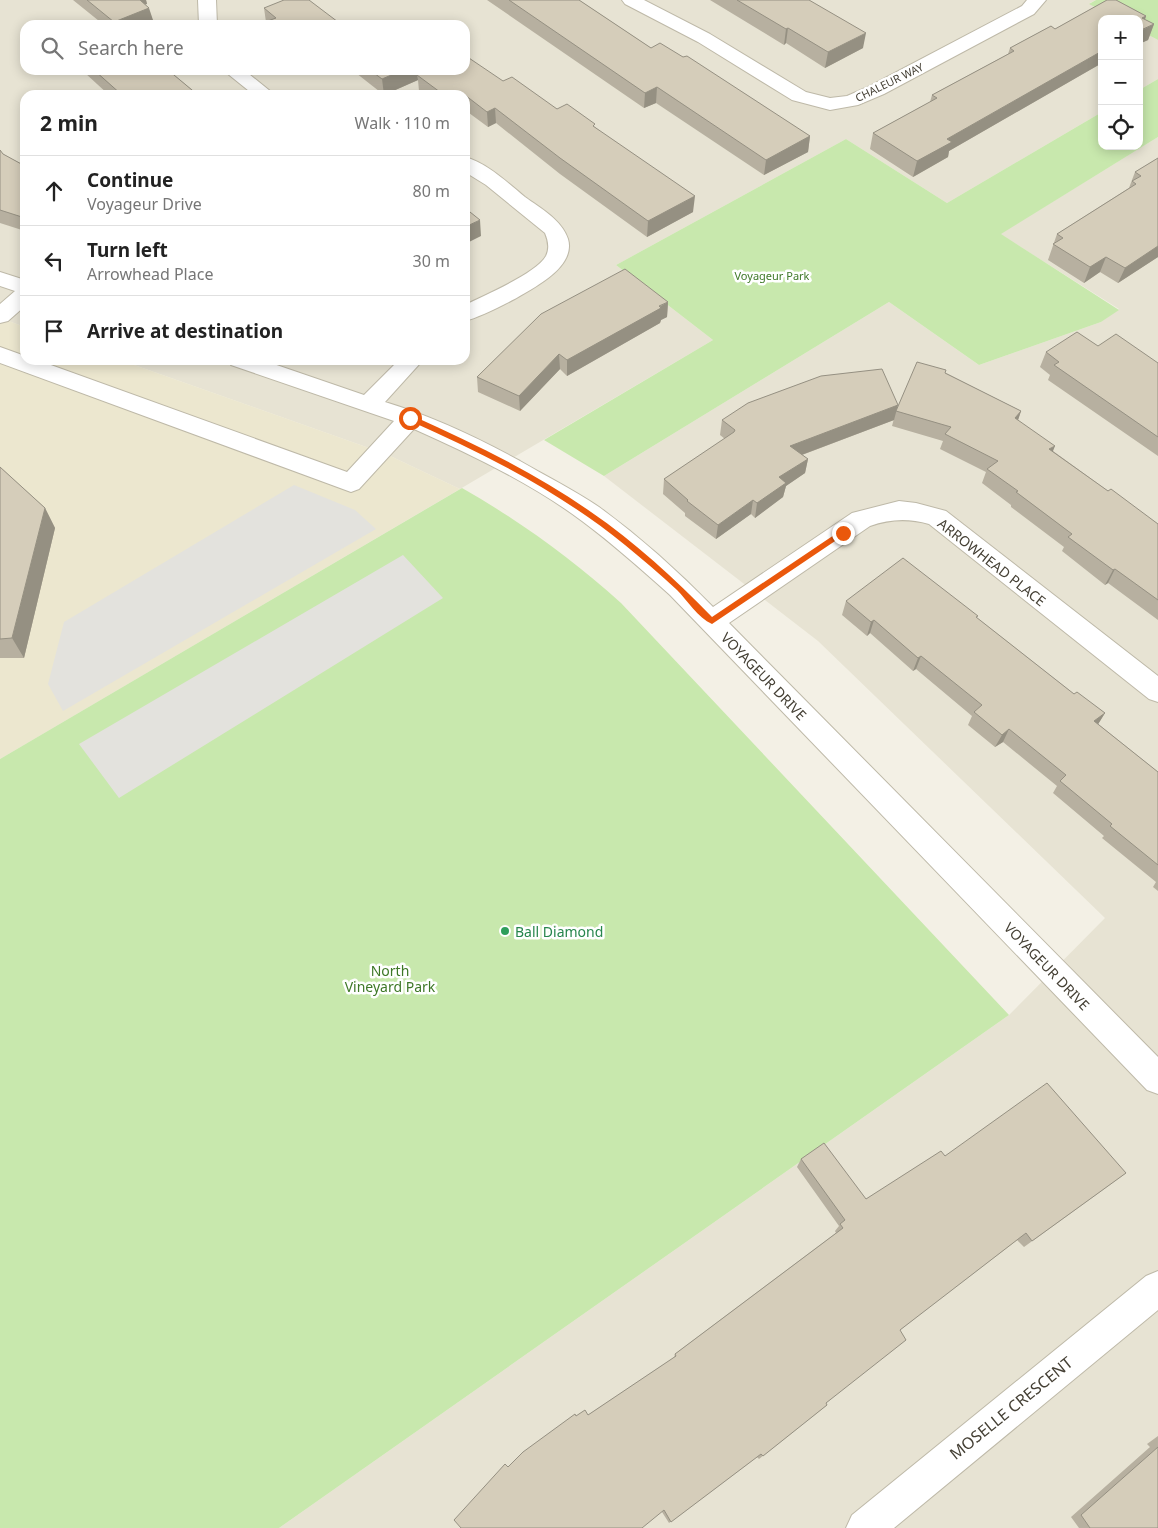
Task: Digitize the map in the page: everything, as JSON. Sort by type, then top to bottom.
[{"type":"street","points":[[207,0],[208,20]]},
{"type":"street","name":"CHALEUR WAY","points":[[631,0],[704,38],[799,96],[830,104],[851,101],[877,90],[1028,10],[1037,0]]},
{"type":"street","points":[[239,75],[259,90]]},
{"type":"street","points":[[470,166],[493,181],[554,229],[559,239],[558,252],[553,263],[547,268],[470,311]]},
{"type":"street","points":[[0,279],[20,285]]},
{"type":"street","points":[[0,316],[20,298]]},
{"type":"street","points":[[0,356],[20,363]]},
{"type":"street","points":[[25,365],[351,483],[410,418]]},
{"type":"street","name":"VOYAGEUR DRIVE","points":[[253,365],[410,418],[477,448],[545,486],[589,514],[628,543],[679,588],[712,621],[1158,1079]]},
{"type":"street","points":[[368,405],[407,365]]},
{"type":"street","name":"ARROWHEAD PLACE","points":[[712,621],[861,519],[889,510],[916,511],[936,517],[1158,691]]},
{"type":"street","name":"MOSELLE CRESCENT","points":[[865,1528],[1158,1288]]},
{"type":"shaded area","points":[[0,0],[1096,0],[1090,3],[1111,15],[1098,15],[1098,114],[947,203],[846,139],[616,265],[713,340],[460,489],[386,454],[134,365],[470,365],[470,90],[20,90],[20,325],[0,318]]},
{"type":"shaded area","points":[[1143,32],[1158,40],[1158,79],[1143,88]]},
{"type":"shaded area","points":[[1158,137],[1158,1528],[279,1528],[1009,1015],[1105,918],[818,641],[604,476],[889,302],[979,365],[1101,322],[1119,309],[1000,234],[1137,150],[1143,150],[1143,146]]},
{"type":"shaded area","points":[[0,318],[20,325],[20,365],[134,365],[386,454],[460,489],[0,759]]},
{"type":"shaded area","points":[[294,485],[355,510],[376,529],[63,711],[48,684],[64,622]]},
{"type":"shaded area","points":[[403,555],[443,598],[119,798],[79,744]]},
{"type":"green space","points":[[1096,0],[1158,0],[1158,40],[1143,32],[1143,15],[1110,15],[1089,4]]},
{"type":"green space","name":"Voyageur Park","points":[[1158,79],[1158,137],[1143,146],[1143,105],[1143,88]]},
{"type":"green space","name":"Voyageur Park","points":[[1098,114],[1098,150],[1137,150],[1001,234],[1119,310],[1101,322],[979,365],[889,302],[604,476],[544,440],[713,340],[616,265],[846,139],[947,203]]},
{"type":"green space","name":"North Vineyard Park","points":[[462,488],[545,541],[621,603],[1009,1015],[279,1528],[0,1528],[0,759]]},
{"type":"building","points":[[87,0],[140,0],[149,8],[119,20],[112,20]]},
{"type":"building","points":[[284,0],[309,0],[335,20],[270,20],[276,18],[264,8]]},
{"type":"building","points":[[509,0],[579,0],[651,48],[660,43],[683,57],[687,56],[810,136],[766,160],[657,87],[645,93]]},
{"type":"building","points":[[737,0],[809,0],[866,33],[828,52]]},
{"type":"building","points":[[1107,0],[1116,0],[1146,16],[1143,18],[1143,15],[1098,15],[1098,53],[947,139],[952,142],[917,161],[873,133],[937,98],[932,95],[1014,51],[1010,48],[1051,26],[1055,29]]},
{"type":"building","points":[[1143,18],[1154,24],[1143,29]]},
{"type":"building","points":[[470,59],[503,81],[512,77],[557,109],[567,104],[595,124],[593,126],[695,196],[648,221],[560,158],[495,108],[487,112],[470,99],[470,90],[437,90],[417,75],[470,75]]},
{"type":"building","points":[[100,75],[174,75],[192,90],[116,90]]},
{"type":"building","points":[[377,75],[391,75],[382,79]]},
{"type":"building","points":[[0,150],[3,154],[20,163],[20,216],[0,210]]},
{"type":"building","points":[[1158,158],[1158,246],[1125,268],[1106,257],[1090,267],[1053,244],[1063,238],[1057,234],[1136,184],[1132,181],[1141,176],[1135,172]]},
{"type":"building","points":[[470,212],[480,220],[470,225]]},
{"type":"building","points":[[625,269],[668,302],[659,306],[661,308],[567,360],[559,354],[519,396],[477,377],[541,314]]},
{"type":"building","points":[[1077,332],[1098,346],[1116,334],[1158,363],[1158,437],[1054,365],[1059,362],[1046,352]]},
{"type":"building","points":[[917,362],[946,370],[945,373],[1021,411],[1015,418],[1055,446],[1049,449],[1108,491],[1111,489],[1158,524],[1158,600],[1068,537],[1072,534],[987,469],[998,461],[945,434],[951,427],[896,411]]},
{"type":"building","points":[[882,369],[898,405],[790,446],[808,459],[779,477],[786,483],[757,503],[753,500],[718,525],[687,501],[664,479],[734,432],[735,430],[722,420],[748,403],[821,376]]},
{"type":"building","points":[[0,467],[45,508],[12,638],[0,639]]},
{"type":"building","points":[[903,558],[1074,694],[1077,692],[1105,713],[1094,721],[1158,772],[1158,865],[1110,826],[1112,824],[1060,781],[1066,775],[1009,729],[1002,735],[974,712],[982,705],[921,656],[918,658],[874,620],[871,622],[846,601]]},
{"type":"building","points":[[1047,1083],[1126,1173],[1032,1241],[1026,1233],[900,1330],[906,1340],[763,1456],[761,1454],[671,1522],[664,1510],[642,1528],[461,1528],[454,1520],[505,1464],[508,1467],[523,1452],[575,1414],[576,1416],[585,1410],[588,1415],[676,1356],[675,1354],[843,1228],[840,1224],[845,1220],[801,1159],[824,1143],[866,1199],[941,1151],[945,1156]]},
{"type":"building","points":[[1158,1447],[1158,1528],[1090,1528],[1081,1515]]},
{"type":"place","name":"Ball Diamond","points":[[505,931]]},
{"type":"route","points":[[410,418],[477,448],[545,486],[589,514],[628,543],[679,588],[712,621],[843,533]]}]
